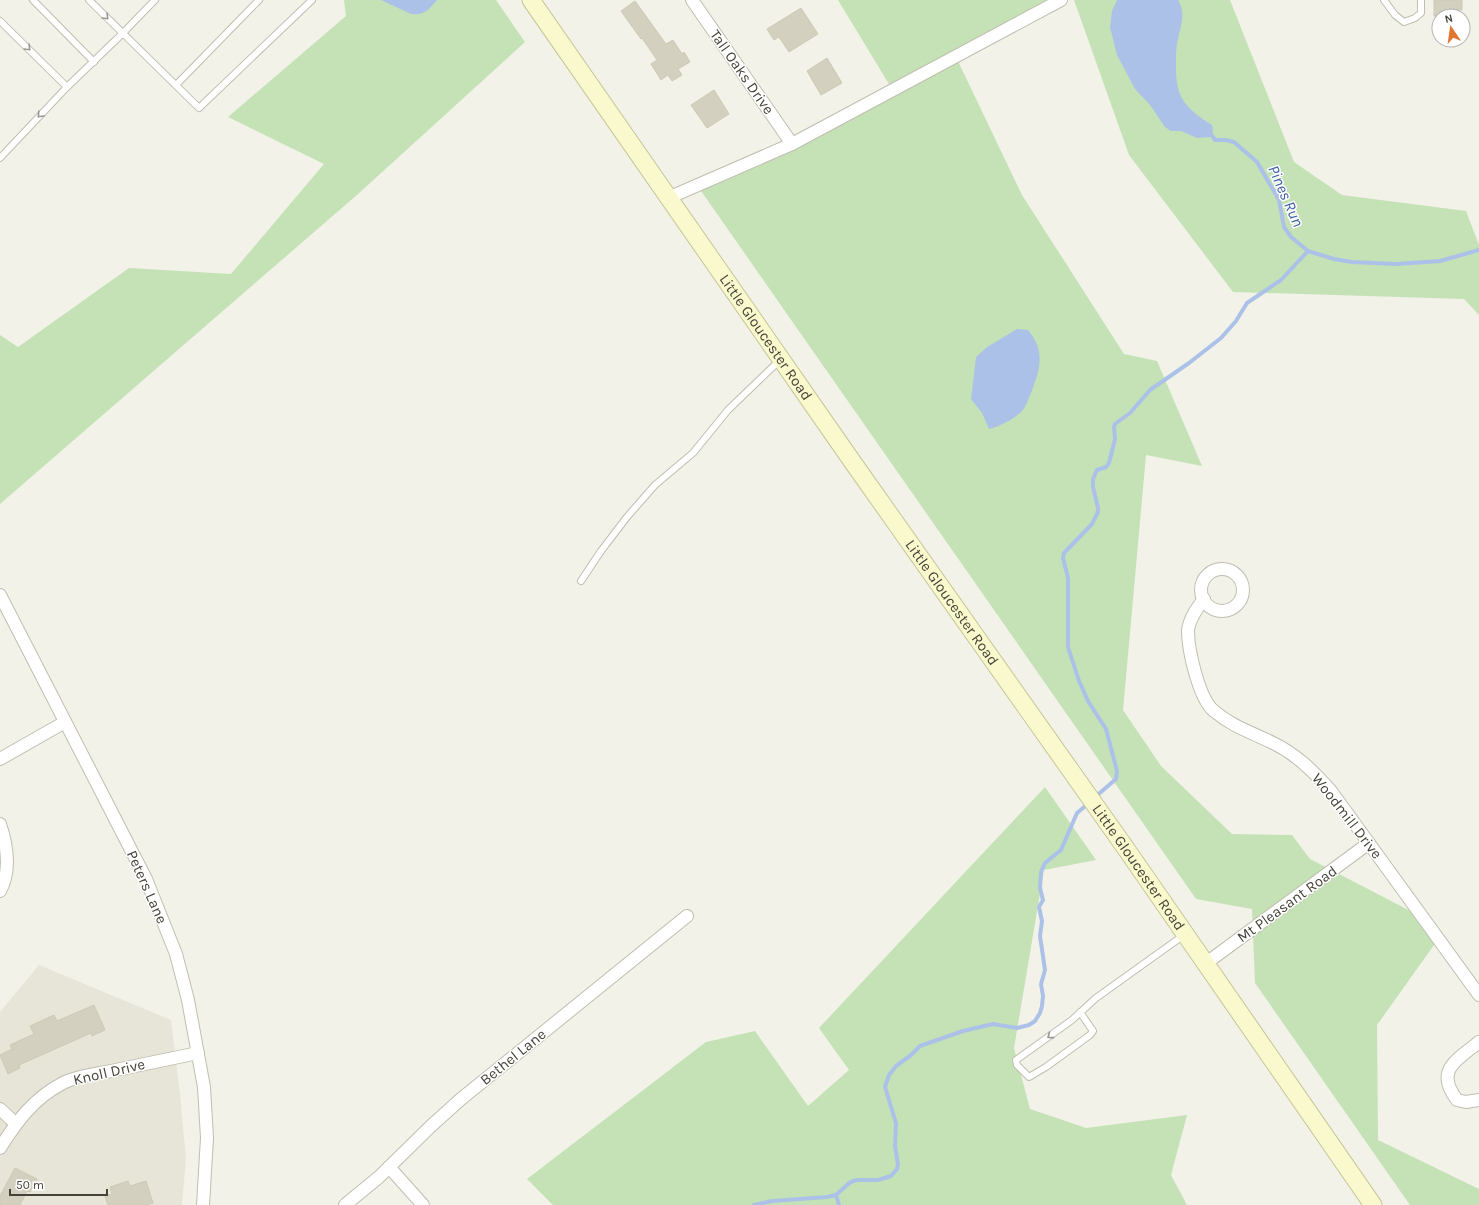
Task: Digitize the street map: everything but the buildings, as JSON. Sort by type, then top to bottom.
[{"type":"street","name":"Little Gloucester Road","points":[[532,0],[668,198],[1185,934],[1373,1205]]},
{"type":"street","name":"Tall Oaks Drive","points":[[692,0],[792,144]]},
{"type":"street","points":[[668,198],[792,144],[1061,0]]},
{"type":"street","name":"Peters Lane","points":[[0,595],[146,879],[174,947],[188,1000],[204,1087],[207,1138],[203,1205]]},
{"type":"street","name":"Woodmill Drive","points":[[1204,599],[1194,613],[1188,631],[1190,650],[1200,688],[1213,710],[1237,727],[1273,743],[1297,757],[1331,791],[1479,995]]},
{"type":"street","points":[[0,759],[65,722]]},
{"type":"street","points":[[0,824],[5,845],[7,863],[5,882],[0,891]]},
{"type":"street","name":"Mt Pleasant Road","points":[[1205,964],[1369,843]]},
{"type":"street","name":"Bethel Lane","points":[[345,1205],[389,1167],[461,1099],[687,916]]},
{"type":"street","points":[[1479,1042],[1447,1071],[1448,1085],[1457,1100],[1466,1102],[1479,1100]]},
{"type":"street","name":"Knoll Drive","points":[[0,1148],[15,1124],[33,1105],[48,1092],[64,1082],[86,1076],[198,1053]]},
{"type":"street","points":[[0,1109],[15,1124]]},
{"type":"street","points":[[389,1167],[423,1205]]},
{"type":"lane","points":[[33,0],[94,62]]},
{"type":"lane","points":[[89,0],[199,108],[312,0]]},
{"type":"lane","points":[[0,158],[67,87],[94,62],[155,0]]},
{"type":"lane","points":[[176,85],[259,0]]},
{"type":"lane","points":[[1384,0],[1395,15],[1404,22],[1415,18],[1422,13],[1421,0]]},
{"type":"lane","points":[[0,21],[67,87]]},
{"type":"lane","points":[[581,581],[601,551],[627,517],[655,485],[693,453],[728,410],[781,359]]},
{"type":"lane","points":[[1080,1012],[1093,1031],[1090,1035],[1046,1067],[1029,1077],[1017,1065],[1016,1060],[1072,1020],[1080,1012],[1096,998],[1185,934]]},
{"type":"shaded area","points":[[39,965],[171,1020],[186,1158],[182,1205],[0,1205],[0,1012]]},
{"type":"green space","points":[[344,0],[496,0],[525,42],[358,194],[0,504],[0,335],[18,347],[129,268],[231,274],[324,164],[228,117],[346,16]]},
{"type":"green space","points":[[838,0],[1055,0],[956,57],[1022,195],[1124,354],[1157,361],[1202,466],[1146,455],[1123,710],[1161,766],[1232,834],[1292,835],[1310,859],[1422,917],[1439,938],[1377,1025],[1378,1140],[1479,1189],[1479,1205],[1410,1205],[1255,983],[1252,909],[1196,899],[699,188],[892,89]]},
{"type":"green space","points":[[1074,0],[1230,0],[1294,162],[1342,195],[1466,211],[1479,245],[1479,315],[1464,299],[1233,292],[1129,155]]},
{"type":"green space","points":[[1045,787],[1096,860],[1044,870],[1014,1048],[1030,1109],[1086,1128],[1187,1115],[1171,1175],[1187,1205],[553,1205],[527,1179],[706,1042],[755,1031],[808,1106],[849,1070],[819,1028]]},
{"type":"water","points":[[381,0],[437,0],[423,13],[411,14]]},
{"type":"water","points":[[1117,0],[1178,0],[1182,14],[1176,51],[1177,84],[1183,100],[1188,107],[1212,125],[1213,131],[1210,137],[1197,138],[1181,131],[1171,131],[1165,127],[1150,105],[1135,89],[1117,55],[1110,27],[1112,11]]},
{"type":"water","points":[[1017,329],[1028,330],[1037,345],[1040,360],[1037,376],[1026,406],[1023,410],[1010,420],[989,429],[982,413],[971,399],[976,357],[987,347]]},
{"type":"waterway","name":"Pines Run","points":[[1208,130],[1215,140],[1234,142],[1257,162],[1279,200],[1284,227],[1291,237],[1308,251],[1334,259],[1352,262],[1396,264],[1440,261],[1479,250]]},
{"type":"waterway","points":[[1094,798],[1116,779],[1117,771],[1106,729],[1088,701],[1079,681],[1068,647],[1068,578],[1063,558],[1064,553],[1092,524],[1098,512],[1093,479],[1097,470],[1106,467],[1109,463],[1115,439],[1115,424],[1130,413],[1150,390],[1189,363],[1221,338],[1236,321],[1247,303],[1281,280],[1308,251]]},
{"type":"waterway","points":[[754,1205],[772,1201],[827,1197],[836,1195],[853,1181],[878,1180],[891,1176],[897,1169],[898,1165],[895,1146],[896,1123],[885,1087],[889,1075],[896,1066],[910,1056],[920,1046],[963,1031],[993,1024],[1017,1028],[1029,1025],[1035,1021],[1042,1006],[1043,996],[1041,984],[1045,970],[1040,936],[1042,921],[1039,907],[1043,900],[1040,888],[1041,872],[1045,863],[1061,850],[1077,813],[1089,803]]},
{"type":"waterway","points":[[836,1195],[839,1205]]}]
